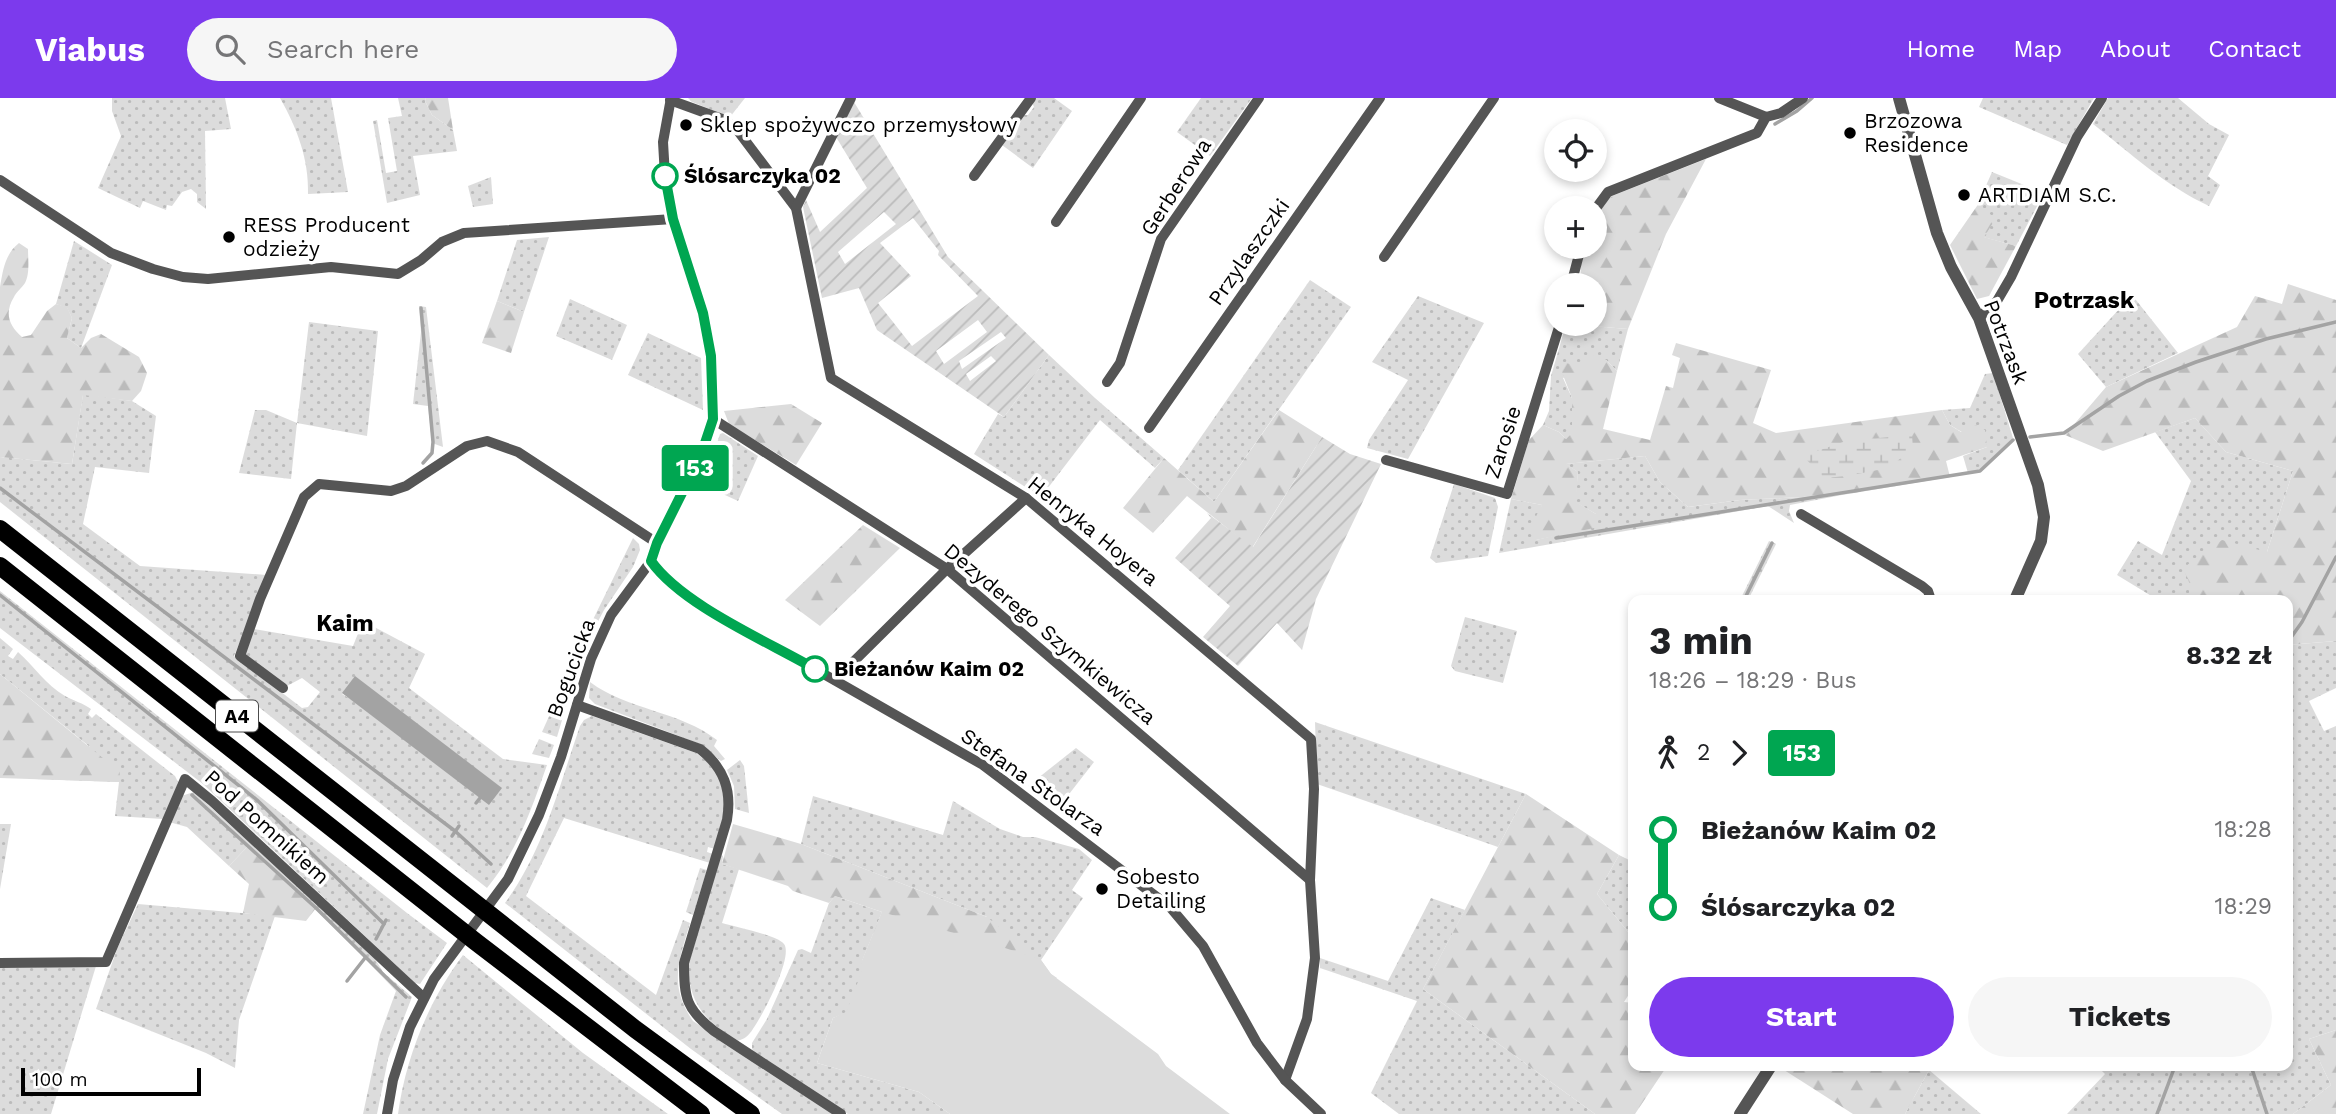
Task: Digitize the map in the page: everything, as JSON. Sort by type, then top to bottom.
[{"type":"highway","name":"A4","points":[[0,529],[635,1029],[751,1114]]},
{"type":"highway","name":"A4","points":[[0,566],[476,942],[701,1114]]},
{"type":"street","points":[[796,208],[851,98]]},
{"type":"street","points":[[974,176],[1031,98]]},
{"type":"street","points":[[1056,222],[1141,98]]},
{"type":"street","name":"Gerberowa","points":[[1107,382],[1120,363],[1161,239],[1259,98]]},
{"type":"street","name":"Przylaszczki","points":[[1149,428],[1380,98]]},
{"type":"street","points":[[1384,257],[1494,98]]},
{"type":"street","points":[[1719,98],[1766,117],[1782,113],[1803,98]]},
{"type":"street","name":"Potrzask","points":[[1899,98],[1937,233],[1951,267],[1979,318],[2038,485],[2044,517],[2038,552],[2017,595]]},
{"type":"street","points":[[1979,318],[1997,301],[2011,277],[2077,137],[2102,98]]},
{"type":"street","name":"Henryka Hoyera","points":[[671,99],[725,120],[755,153],[796,208],[831,378],[1026,498],[1311,739],[1314,789],[1310,880],[1315,958],[1307,1019],[1285,1080]]},
{"type":"street","name":"Bogucicka","points":[[387,1114],[401,1053],[424,998],[446,962],[508,879],[539,816],[591,659],[611,615],[651,561],[657,543],[701,455],[713,419],[711,356],[703,313],[673,219],[665,176],[663,142],[671,99]]},
{"type":"street","points":[[1605,196],[1608,192],[1757,133],[1766,117]]},
{"type":"street","points":[[0,180],[111,253],[153,269],[183,277],[208,279],[331,267],[392,274],[404,272],[442,242],[464,233],[673,219]]},
{"type":"street","name":"Zarosie","points":[[1386,460],[1507,494],[1556,336]]},
{"type":"street","name":"Dezyderego Szymkiewicza","points":[[713,419],[947,569],[1310,880]]},
{"type":"street","points":[[283,688],[240,656],[260,599],[304,497],[319,484],[391,491],[406,486],[467,446],[487,441],[518,452],[657,543]]},
{"type":"street","points":[[835,680],[947,569],[1026,498]]},
{"type":"street","points":[[1801,514],[1922,586],[1929,595]]},
{"type":"street","name":"Stefana Stolarza","points":[[651,561],[663,577],[694,600],[984,765],[1170,907],[1203,946],[1257,1044],[1285,1080],[1321,1114]]},
{"type":"street","points":[[577,705],[700,749],[712,758],[722,773],[730,800],[728,816],[684,963],[688,1004],[697,1017],[714,1031],[841,1114]]},
{"type":"street","name":"Pod Pomnikiem","points":[[0,963],[106,961],[185,779],[424,998]]},
{"type":"street","points":[[1740,1114],[1769,1071]]},
{"type":"green space","points":[[112,98],[225,98],[231,129],[205,131],[206,209],[197,202],[197,194],[191,189],[182,192],[172,206],[167,205],[166,210],[143,201],[140,208],[98,188],[121,136],[112,111]]},
{"type":"green space","points":[[280,98],[331,98],[348,192],[308,194],[301,144]]},
{"type":"green space","points":[[398,98],[426,98],[432,115],[453,130],[457,151],[413,156],[420,195],[387,203],[373,121],[377,120],[386,173],[397,171],[388,118],[402,116]]},
{"type":"green space","points":[[426,98],[448,98],[453,130],[432,115]]},
{"type":"green space","points":[[688,98],[745,98],[730,117]]},
{"type":"green space","points":[[1035,98],[1054,98],[1072,111],[1033,168],[1002,145],[1023,115],[1028,115],[1034,107],[1032,102]]},
{"type":"green space","points":[[1201,98],[1252,98],[1210,156],[1177,132]]},
{"type":"green space","points":[[1983,98],[2094,98],[2067,145],[1979,107]]},
{"type":"green space","points":[[2108,98],[2178,98],[2209,124],[2229,135],[2208,176],[2220,185],[2209,206],[2163,179],[2093,124]]},
{"type":"green space","points":[[854,102],[948,257],[1049,355],[1004,417],[877,330],[859,288],[822,298],[803,207],[806,200],[820,232],[867,188],[836,137]],"holes":[[[884,212],[896,224],[845,264],[838,252]],[[913,218],[939,251],[938,255],[978,296],[912,346],[878,303],[911,276],[880,243]],[[978,320],[987,332],[944,364],[936,351]],[[1001,332],[1006,338],[962,369],[959,361]],[[991,356],[996,361],[970,381],[966,374]]]},
{"type":"green space","points":[[1706,159],[1666,234],[1628,329],[1607,327],[1607,273],[1581,273],[1583,259],[1607,259],[1607,201],[1612,196]]},
{"type":"green space","points":[[1992,172],[2044,193],[2016,246],[1983,237],[1977,206]]},
{"type":"green space","points":[[491,177],[493,204],[473,207],[468,186]]},
{"type":"green space","points":[[1977,206],[1996,218],[1984,237],[2016,246],[1989,296],[1977,299],[1950,245]]},
{"type":"green space","points":[[549,237],[524,312],[497,301],[517,240]]},
{"type":"green space","points":[[74,241],[112,265],[81,348],[67,338],[72,318],[67,308],[56,304]]},
{"type":"green space","points":[[19,243],[28,249],[28,275],[9,308],[9,319],[18,333],[22,337],[31,335],[47,311],[56,304],[67,307],[72,318],[67,338],[81,348],[91,338],[101,334],[139,357],[147,373],[141,391],[132,401],[83,395],[72,464],[0,457],[0,287],[8,257]]},
{"type":"green space","points":[[1310,280],[1351,307],[1214,502],[1178,470]]},
{"type":"green space","points":[[2288,284],[2336,300],[2336,641],[2293,645],[2293,595],[2189,595],[2189,582],[2183,568],[2222,540],[2267,552],[2293,471],[2226,452],[2195,418],[2103,451],[2065,435],[2106,387],[2237,327],[2255,296],[2282,304]]},
{"type":"green space","points":[[2132,295],[2178,353],[2106,387],[2078,354]]},
{"type":"green space","points":[[1418,296],[1484,323],[1408,459],[1367,448],[1369,440],[1408,380],[1372,362]]},
{"type":"green space","points":[[570,299],[627,325],[612,360],[556,336]]},
{"type":"green space","points":[[497,301],[524,312],[511,353],[482,343]]},
{"type":"green space","points":[[419,306],[426,307],[443,447],[432,443],[428,406],[413,404],[421,332]]},
{"type":"green space","points":[[309,322],[378,331],[367,436],[297,423]]},
{"type":"green space","points":[[1607,327],[1628,329],[1617,371],[1606,360],[1563,378],[1572,398],[1573,433],[1566,439],[1559,432],[1543,425],[1549,411],[1551,376],[1563,336],[1607,336]]},
{"type":"green space","points":[[648,333],[701,358],[703,410],[628,375]]},
{"type":"green space","points":[[1676,343],[1771,370],[1753,423],[1776,433],[1942,410],[1950,425],[1961,432],[1976,425],[1985,430],[1987,447],[1946,461],[1950,477],[1842,495],[1740,500],[1688,507],[1660,482],[1645,456],[1566,464],[1578,472],[1576,502],[1596,514],[1599,527],[1536,540],[1532,524],[1542,505],[1511,499],[1529,440],[1543,425],[1559,432],[1566,439],[1572,433],[1572,398],[1557,360],[1583,368],[1585,361],[1596,354],[1606,360],[1617,371],[1603,429],[1650,440],[1666,386],[1673,388],[1680,358],[1672,355]]},
{"type":"green space","points":[[1049,355],[1164,458],[1155,468],[1100,420],[1041,497],[974,454],[998,414],[1004,417]]},
{"type":"green space","points":[[1993,373],[2013,438],[1981,469],[1968,473],[1963,456],[1987,447],[1950,425],[1942,410],[1970,408],[1985,374]]},
{"type":"green space","points":[[83,394],[132,401],[156,416],[149,473],[95,467],[83,524],[140,566],[267,575],[234,656],[302,708],[308,707],[320,692],[302,678],[287,686],[244,653],[254,629],[353,646],[363,621],[425,654],[409,688],[503,759],[547,765],[515,845],[487,888],[0,502],[0,457],[72,464]],"holes":[[[355,677],[501,788],[342,694]]]},
{"type":"green space","points":[[791,404],[822,423],[796,465],[729,424],[724,411]]},
{"type":"green space","points":[[255,410],[266,410],[297,423],[291,479],[239,473]]},
{"type":"green space","points":[[1279,410],[1322,437],[1252,548],[1187,496],[1153,533],[1123,508],[1164,458],[1214,502]]},
{"type":"green space","points":[[2195,418],[2226,452],[2293,471],[2267,552],[2189,582],[2189,595],[2150,595],[2117,575],[2138,541],[2162,555],[2191,481],[2155,432]]},
{"type":"green space","points":[[723,433],[758,456],[738,501],[699,483],[720,434]]},
{"type":"green space","points":[[1912,435],[1913,449],[1888,468],[1847,476],[1824,478],[1803,456],[1846,441]]},
{"type":"green space","points":[[1322,437],[1350,454],[1381,464],[1316,599],[1302,650],[1277,623],[1238,666],[1203,637],[1230,606],[1175,558],[1211,518],[1207,513],[1253,547]]},
{"type":"green space","points":[[1645,456],[1660,482],[1688,507],[1740,500],[1842,495],[1790,505],[1789,511],[1794,523],[1768,506],[1499,553],[1511,499],[1542,505],[1536,540],[1565,533],[1596,514],[1575,502],[1578,472],[1565,464]]},
{"type":"green space","points":[[1454,484],[1495,498],[1498,507],[1488,556],[1436,563],[1430,558]]},
{"type":"green space","points":[[863,525],[900,548],[820,626],[785,600]]},
{"type":"green space","points":[[633,538],[639,544],[640,550],[633,567],[604,610],[585,646],[581,644]]},
{"type":"green space","points":[[1769,541],[1776,544],[1750,595],[1742,595]]},
{"type":"green space","points":[[0,591],[447,943],[420,984],[415,983],[203,784],[0,628]]},
{"type":"green space","points":[[1465,617],[1517,631],[1503,683],[1455,671],[1451,666]]},
{"type":"green space","points":[[0,638],[13,649],[8,656],[13,659],[18,652],[58,692],[91,709],[88,714],[92,718],[96,714],[175,776],[177,786],[163,819],[115,816],[119,782],[36,779],[0,707],[90,747],[0,674]]},
{"type":"green space","points":[[2336,641],[2336,688],[2309,701],[2324,731],[2336,726],[2336,1030],[2309,1039],[2331,1085],[2293,1114],[2067,1114],[2105,1074],[2102,1071],[2293,1071],[2293,645]]},
{"type":"green space","points":[[577,654],[581,656],[557,737],[542,732]]},
{"type":"green space","points":[[0,674],[120,772],[119,782],[0,778]]},
{"type":"green space","points":[[590,682],[620,699],[702,730],[717,740],[714,746],[725,759],[721,761],[700,744],[595,704],[589,698]]},
{"type":"green space","points":[[592,716],[696,753],[718,774],[725,809],[715,849],[708,847],[707,852],[713,854],[710,863],[564,818],[526,896],[656,995],[683,920],[690,923],[680,961],[678,984],[680,996],[693,1021],[833,1114],[782,1114],[691,1049],[505,903],[519,883],[540,840],[580,726]]},
{"type":"green space","points":[[1315,722],[1526,794],[1498,847],[1317,784]]},
{"type":"green space","points":[[539,739],[554,745],[549,758],[532,754]]},
{"type":"green space","points":[[1076,748],[1094,762],[1059,807],[1028,786]]},
{"type":"green space","points":[[740,760],[744,766],[749,813],[735,809],[734,786],[727,770]]},
{"type":"green space","points":[[194,792],[372,954],[383,972],[412,997],[388,1059],[377,1114],[363,1114],[380,1035],[396,991],[316,908],[248,846],[229,866],[187,827],[169,822],[181,796]]},
{"type":"green space","points":[[1526,794],[1619,855],[1597,894],[1628,932],[1628,996],[1624,1002],[1628,1002],[1628,1071],[1664,1071],[1635,1114],[1595,1114],[1423,989]]},
{"type":"green space","points":[[813,796],[943,835],[953,801],[1000,829],[1023,837],[1035,837],[1079,849],[1092,860],[1072,890],[1083,898],[1041,960],[1057,978],[846,1013],[833,1018],[817,1063],[919,1092],[950,1114],[848,1114],[752,1049],[752,1043],[767,1019],[798,950],[811,953],[829,903],[835,896],[882,912],[862,961],[987,917],[801,844]]},
{"type":"green space","points":[[0,824],[11,824],[0,889]]},
{"type":"green space","points":[[733,824],[801,844],[987,917],[1041,960],[861,974],[862,961],[882,912],[835,896],[829,903],[722,864]]},
{"type":"green space","points":[[248,846],[316,908],[306,921],[243,913],[249,884],[229,866]]},
{"type":"green space","points":[[721,855],[722,864],[739,869],[722,923],[773,937],[784,944],[786,951],[780,975],[761,1016],[748,1035],[736,1041],[701,1010],[689,980],[688,966]]},
{"type":"green space","points":[[1619,855],[1628,860],[1628,932],[1597,894]]},
{"type":"green space","points":[[700,868],[707,870],[693,915],[686,912]]},
{"type":"green space","points":[[1431,898],[1465,910],[1423,989],[1595,1114],[1399,1114],[1371,1093],[1417,1001],[1320,968],[1320,958],[1388,981]]},
{"type":"green space","points":[[138,904],[275,916],[239,1020],[235,1068],[206,1053],[96,1009],[117,949]]},
{"type":"green space","points":[[882,912],[1041,960],[1051,974],[1158,1054],[1166,1066],[1230,1114],[950,1114],[919,1092],[817,1063],[833,1018],[846,1012],[861,974],[862,961]]},
{"type":"green space","points":[[463,955],[583,1053],[668,1114],[398,1114],[420,1031],[439,992]]},
{"type":"green space","points":[[96,966],[51,1114],[0,1114],[0,968]]},
{"type":"green space","points":[[2336,1030],[2336,1114],[2293,1114],[2331,1085],[2309,1039]]},
{"type":"green space","points":[[1786,1071],[1928,1071],[1905,1114],[1853,1114]]},
{"type":"green space","points":[[1930,1071],[1981,1114],[1905,1114]]},
{"type":"shaded area","points":[[355,676],[502,788],[489,805],[342,693]]},
{"type":"waterway","points":[[1775,124],[1812,98]]},
{"type":"waterway","points":[[421,308],[433,442],[432,453],[423,463]]},
{"type":"waterway","points":[[2030,437],[2064,433],[2119,396],[2147,381],[2196,362],[2266,339],[2336,322]]},
{"type":"waterway","points":[[1556,538],[1980,471],[2013,440]]},
{"type":"waterway","points":[[0,488],[455,831],[491,864]]},
{"type":"waterway","points":[[1746,595],[1772,543]]},
{"type":"waterway","points":[[2293,635],[2336,557]]},
{"type":"waterway","points":[[0,595],[257,800],[384,924]]},
{"type":"waterway","points":[[192,795],[316,908],[406,997]]},
{"type":"waterway","points":[[476,803],[480,798]]},
{"type":"waterway","points":[[452,836],[459,826]]},
{"type":"waterway","points":[[376,939],[386,920]]},
{"type":"waterway","points":[[347,981],[365,958]]},
{"type":"waterway","points":[[2157,1114],[2173,1071]]},
{"type":"waterway","points":[[2253,1071],[2267,1114]]},
{"type":"bus line","name":"153","points":[[665,176],[673,219],[703,313],[711,356],[713,419],[701,455],[657,543],[651,561],[663,577],[694,600],[815,669]]},
{"type":"place","name":"Sklep spożywczo przemysłowy","points":[[686,125]]},
{"type":"place","name":"Brzozowa Residence","points":[[1850,133]]},
{"type":"place","name":"Ślósarczyka 02","points":[[665,176]]},
{"type":"place","name":"ARTDIAM S.C.","points":[[1964,195]]},
{"type":"place","name":"RESS Producent odzieży","points":[[229,237]]},
{"type":"place","name":"Bieżanów Kaim 02","points":[[815,669]]},
{"type":"place","name":"Sobesto Detailing","points":[[1102,889]]},
{"type":"district","name":"Potrzask","points":[[2084,300]]},
{"type":"district","name":"Kaim","points":[[345,623]]}]
